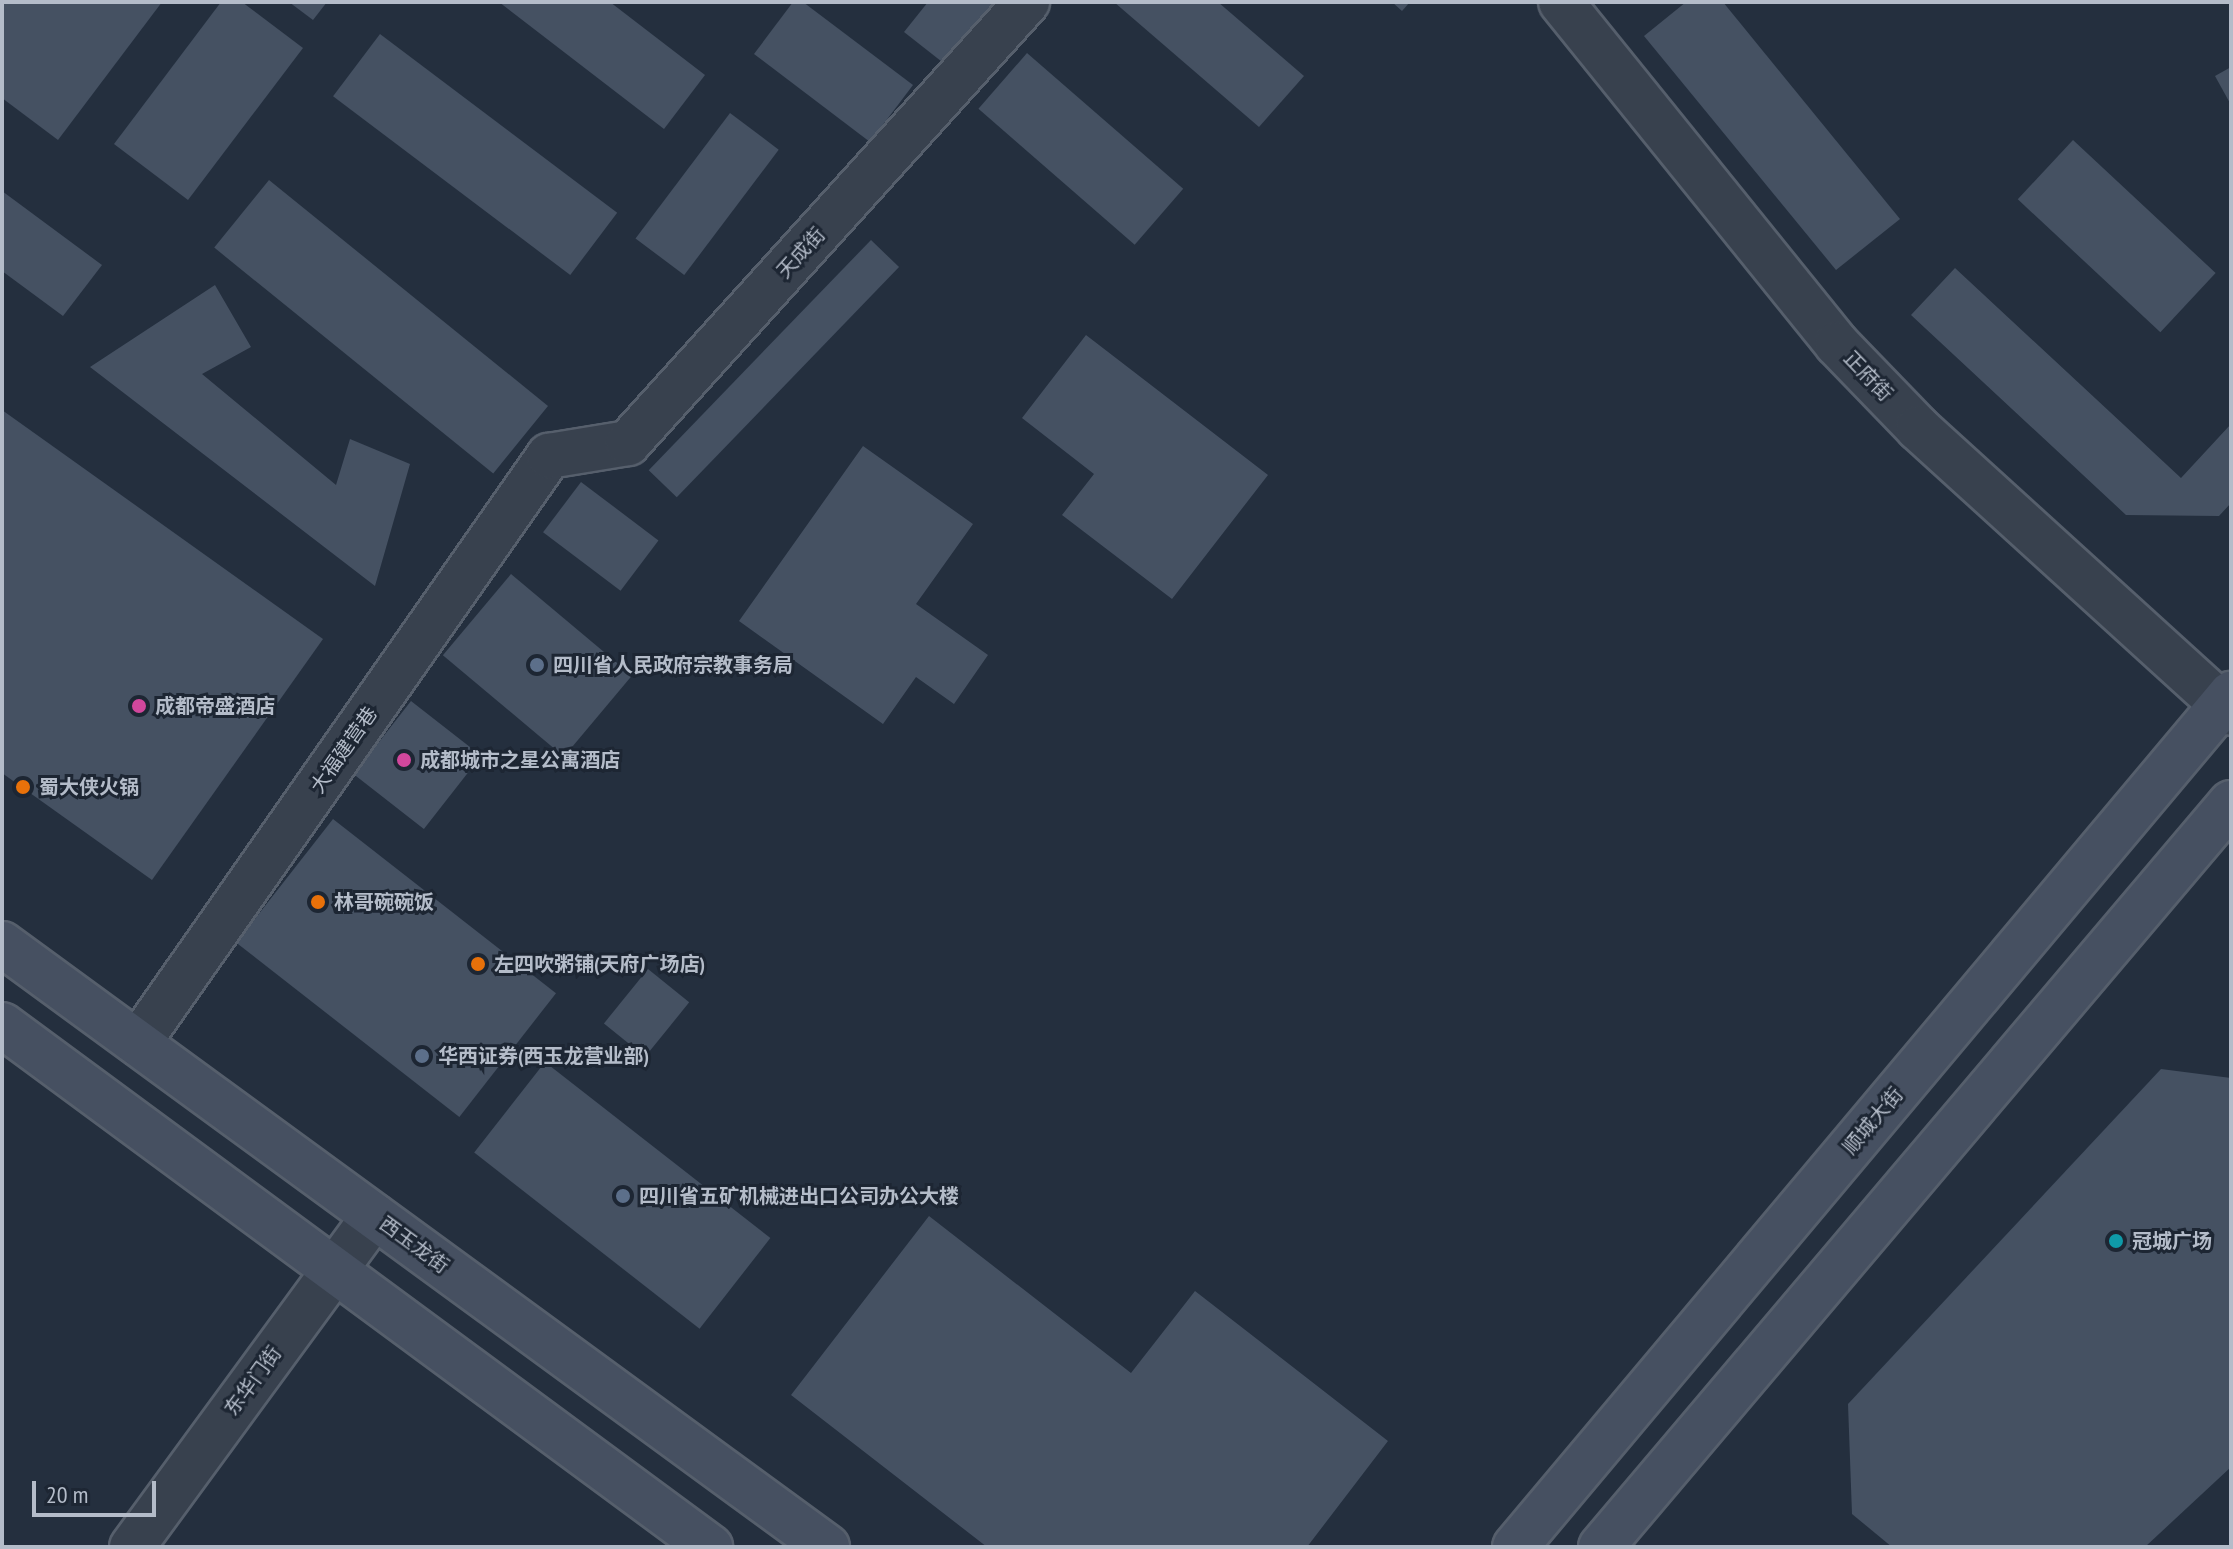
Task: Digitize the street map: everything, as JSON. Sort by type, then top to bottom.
[{"type":"main road","name":"顺城大街","points":[[1515,1547],[2228,704]]},
{"type":"main road","points":[[1601,1547],[2231,803]]},
{"type":"main road","name":"西玉龙街","points":[[2,944],[827,1547]]},
{"type":"main road","points":[[2,1025],[710,1547]]},
{"type":"street","name":"天成街","points":[[549,456],[628,443],[1027,2]]},
{"type":"street","name":"正府街","points":[[1561,2],[1837,344],[1918,428],[2228,704]]},
{"type":"street","name":"大福建营巷","points":[[138,1043],[549,456]]},
{"type":"street","name":"东华门街","points":[[132,1547],[374,1216]]},
{"type":"building","points":[[2,2],[162,2],[58,140],[2,98]]},
{"type":"building","points":[[221,2],[242,2],[303,48],[188,200],[114,144]]},
{"type":"building","points":[[289,2],[327,2],[313,20]]},
{"type":"building","points":[[499,2],[610,2],[705,75],[664,129]]},
{"type":"building","points":[[793,2],[803,2],[913,85],[870,142],[754,54]]},
{"type":"building","points":[[928,2],[996,2],[946,65],[904,32]]},
{"type":"building","points":[[1114,2],[1218,2],[1304,76],[1259,127]]},
{"type":"building","points":[[1392,2],[1410,2],[1402,11]]},
{"type":"building","points":[[1686,2],[1723,2],[1900,219],[1836,270],[1644,36]]},
{"type":"building","points":[[380,34],[617,213],[570,275],[333,96]]},
{"type":"building","points":[[1027,53],[1183,189],[1135,245],[978,109]]},
{"type":"building","points":[[2231,67],[2231,105],[2215,76]]},
{"type":"building","points":[[730,113],[779,150],[684,275],[636,238]]},
{"type":"building","points":[[2073,140],[2216,273],[2160,332],[2018,199]]},
{"type":"building","points":[[269,180],[548,406],[493,474],[214,248]]},
{"type":"building","points":[[2,191],[102,265],[63,316],[2,271]]},
{"type":"building","points":[[871,240],[899,267],[677,497],[649,470]]},
{"type":"building","points":[[1955,268],[2181,478],[2231,424],[2231,503],[2219,516],[2126,515],[1911,315]]},
{"type":"building","points":[[215,285],[251,347],[202,374],[336,485],[350,439],[410,464],[375,586],[90,367]]},
{"type":"building","points":[[1086,335],[1268,475],[1172,599],[1062,515],[1094,474],[1022,418]]},
{"type":"building","name":"成都帝盛酒店","points":[[2,410],[323,639],[152,880],[2,773]]},
{"type":"building","points":[[863,446],[973,524],[916,604],[988,655],[954,704],[916,677],[883,724],[739,621]]},
{"type":"building","points":[[581,482],[658,540],[621,591],[543,532]]},
{"type":"building","name":"四川省人民政府宗教事务局","points":[[511,574],[632,676],[564,757],[443,655]]},
{"type":"building","points":[[411,701],[481,756],[424,829],[354,774]]},
{"type":"building","points":[[333,819],[556,993],[459,1117],[236,943]]},
{"type":"building","points":[[648,969],[689,1002],[645,1057],[604,1023]]},
{"type":"building","name":"四川省五矿机械进出口公司办公大楼","points":[[545,1062],[770,1238],[700,1329],[474,1153]]},
{"type":"building","name":"冠城广场","points":[[2161,1069],[2231,1078],[2231,1467],[2145,1547],[1892,1547],[1852,1514],[1848,1404]]},
{"type":"building","points":[[929,1216],[1131,1373],[1195,1291],[1388,1441],[1307,1547],[987,1547],[791,1395]]},
{"type":"place","name":"四川省人民政府宗教事务局","points":[[537,665]]},
{"type":"place","name":"成都帝盛酒店","points":[[139,706]]},
{"type":"place","name":"成都城市之星公寓酒店","points":[[404,760]]},
{"type":"place","name":"蜀大侠火锅","points":[[23,787]]},
{"type":"place","name":"林哥碗碗饭","points":[[318,902]]},
{"type":"place","name":"左四吹粥铺(天府广场店)","points":[[478,964]]},
{"type":"place","name":"华西证券(西玉龙营业部)","points":[[422,1056]]},
{"type":"place","name":"四川省五矿机械进出口公司办公大楼","points":[[623,1196]]},
{"type":"place","name":"冠城广场","points":[[2116,1241]]}]
